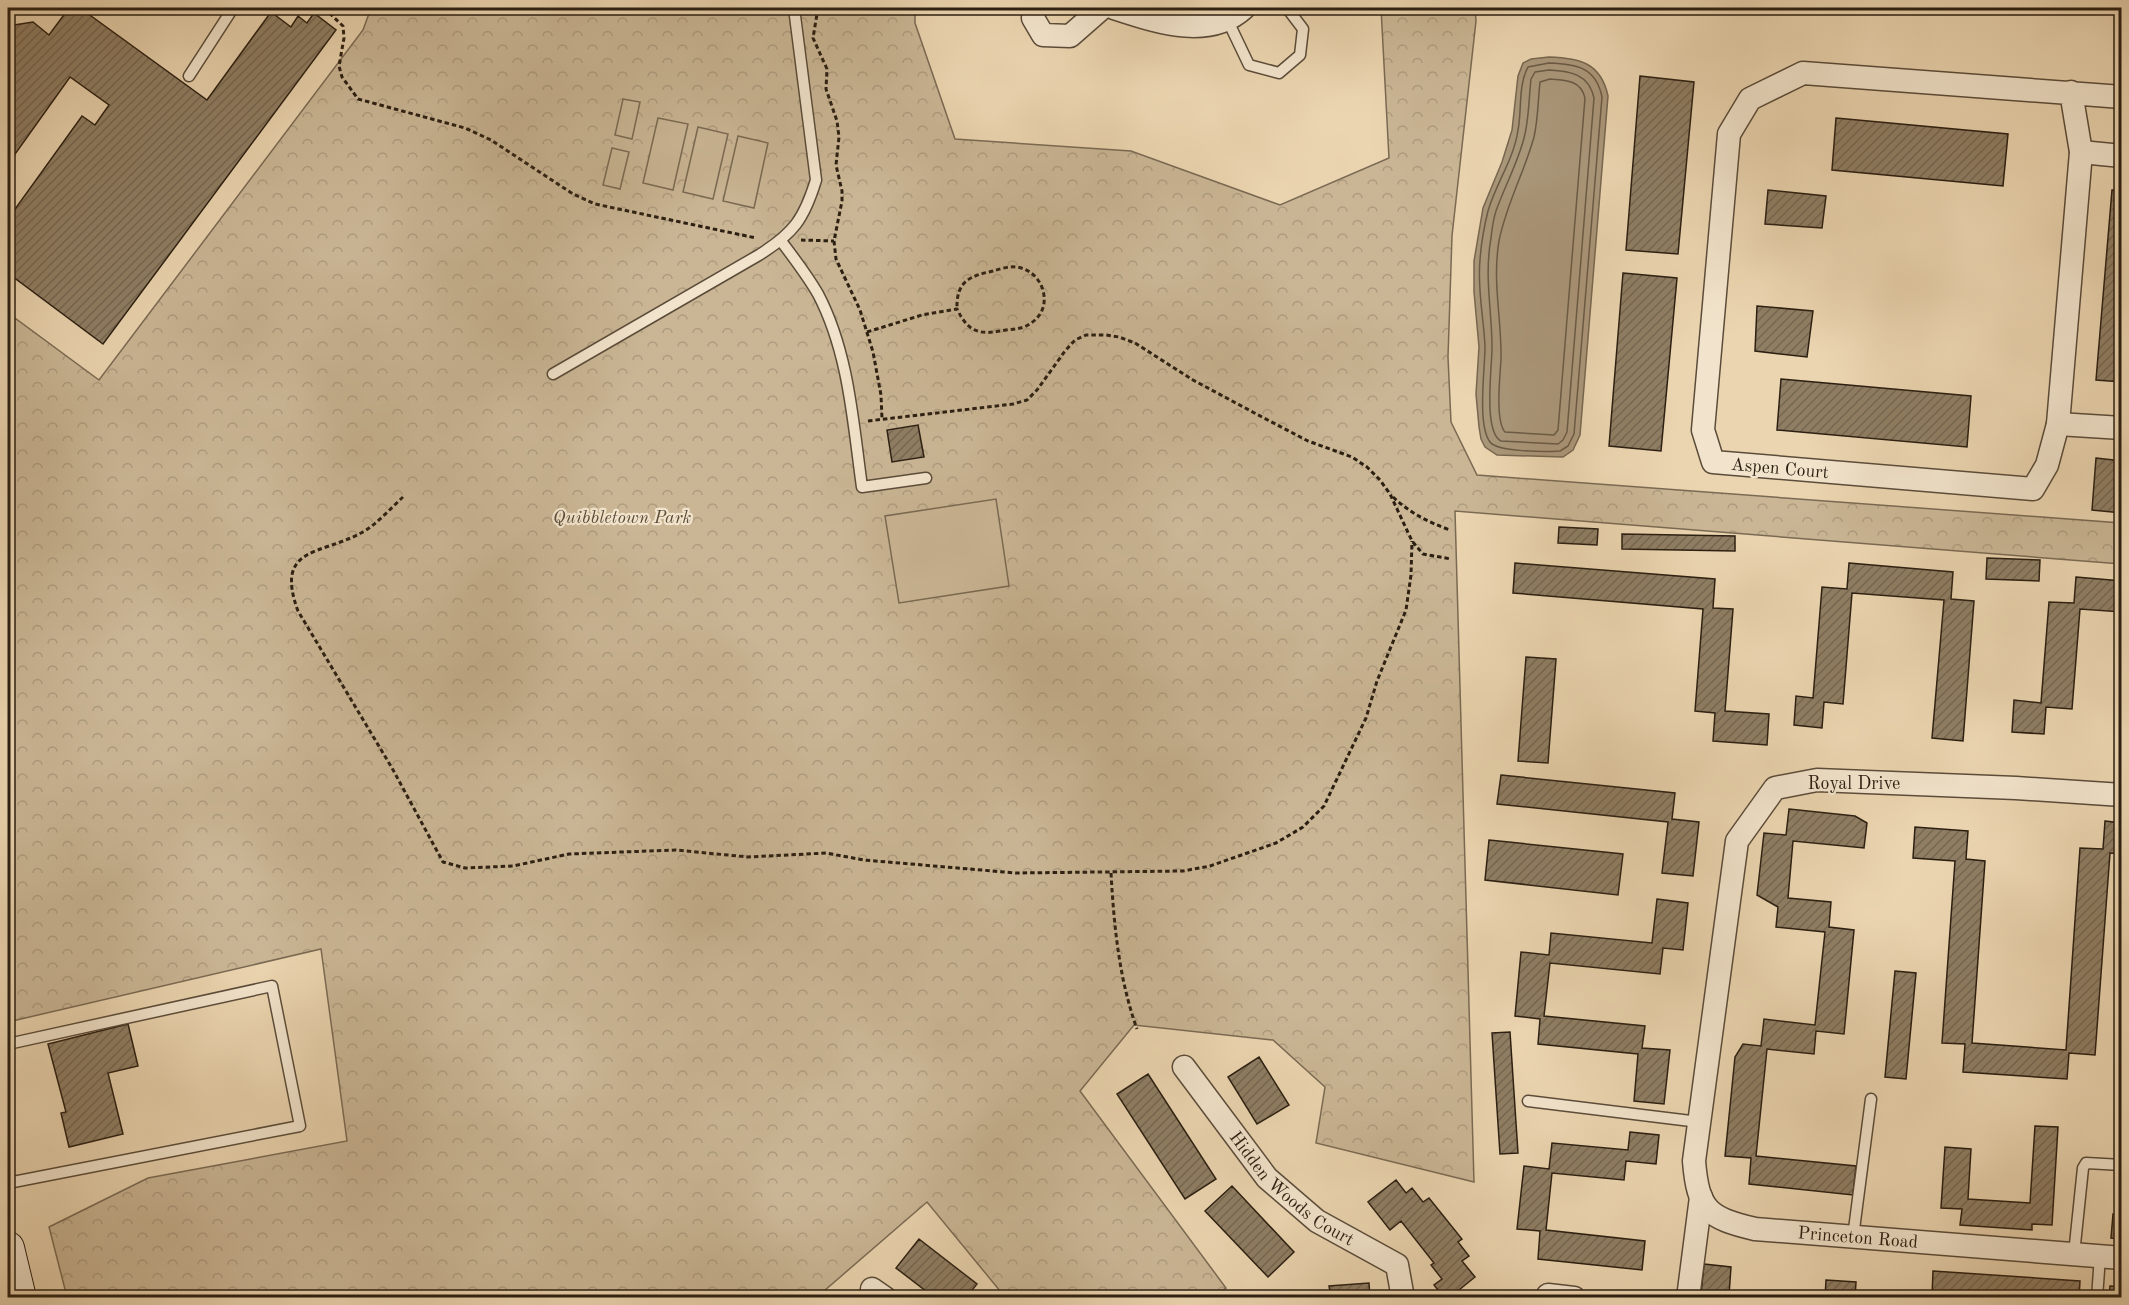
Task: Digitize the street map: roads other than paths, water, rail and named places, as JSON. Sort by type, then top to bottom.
[{"type":"main road","points":[[8,1248],[20,1298]]},
{"type":"street","points":[[1035,8],[1034,18],[1043,35],[1070,36],[1102,8]]},
{"type":"street","points":[[1114,8],[1160,23],[1186,27],[1207,25],[1235,13]]},
{"type":"street","name":"Aspen Court","points":[[2071,92],[2081,152],[2058,424],[2047,465],[2033,489],[1713,462],[1703,430],[1729,134],[1750,99],[1803,73],[2071,92],[2121,97]]},
{"type":"street","points":[[2081,152],[2121,156]]},
{"type":"street","points":[[2058,424],[2121,428]]},
{"type":"street","name":"Royal Drive","points":[[1700,1114],[1737,841],[1775,788],[1816,780],[2016,788],[2121,795]]},
{"type":"street","name":"Hidden Woods Court","points":[[1184,1067],[1267,1178],[1317,1221],[1397,1265],[1403,1298]]},
{"type":"street","name":"Princeton Road","points":[[1700,1114],[1694,1161],[1696,1186],[1707,1209],[1725,1222],[1755,1229],[2111,1257]]},
{"type":"street","points":[[1688,1298],[1701,1197]]},
{"type":"street","points":[[1548,1295],[1574,1298]]},
{"type":"lane","points":[[189,76],[233,8]]},
{"type":"lane","points":[[553,374],[781,241],[800,219],[816,180],[794,8]]},
{"type":"lane","points":[[1235,13],[1249,66],[1279,73],[1300,55],[1303,29],[1287,8]]},
{"type":"lane","points":[[781,241],[802,267],[830,321],[841,357],[862,487],[926,478]]},
{"type":"lane","points":[[8,1044],[273,986],[300,1125],[8,1183]]},
{"type":"lane","points":[[1853,1237],[1871,1099]]},
{"type":"lane","points":[[1528,1101],[1700,1114]]},
{"type":"lane","points":[[2074,1254],[2083,1168],[2086,1163],[2094,1162],[2121,1165]]},
{"type":"lane","points":[[2097,1298],[2111,1257]]},
{"type":"water","points":[[1549,57],[1588,64],[1600,76],[1608,96],[1580,435],[1573,450],[1563,457],[1497,455],[1485,447],[1479,427],[1476,394],[1479,347],[1474,261],[1483,208],[1512,130],[1518,76],[1523,63],[1531,59]]},
{"type":"park label","name":"Quibbletown Park","points":[[622,517]]}]
